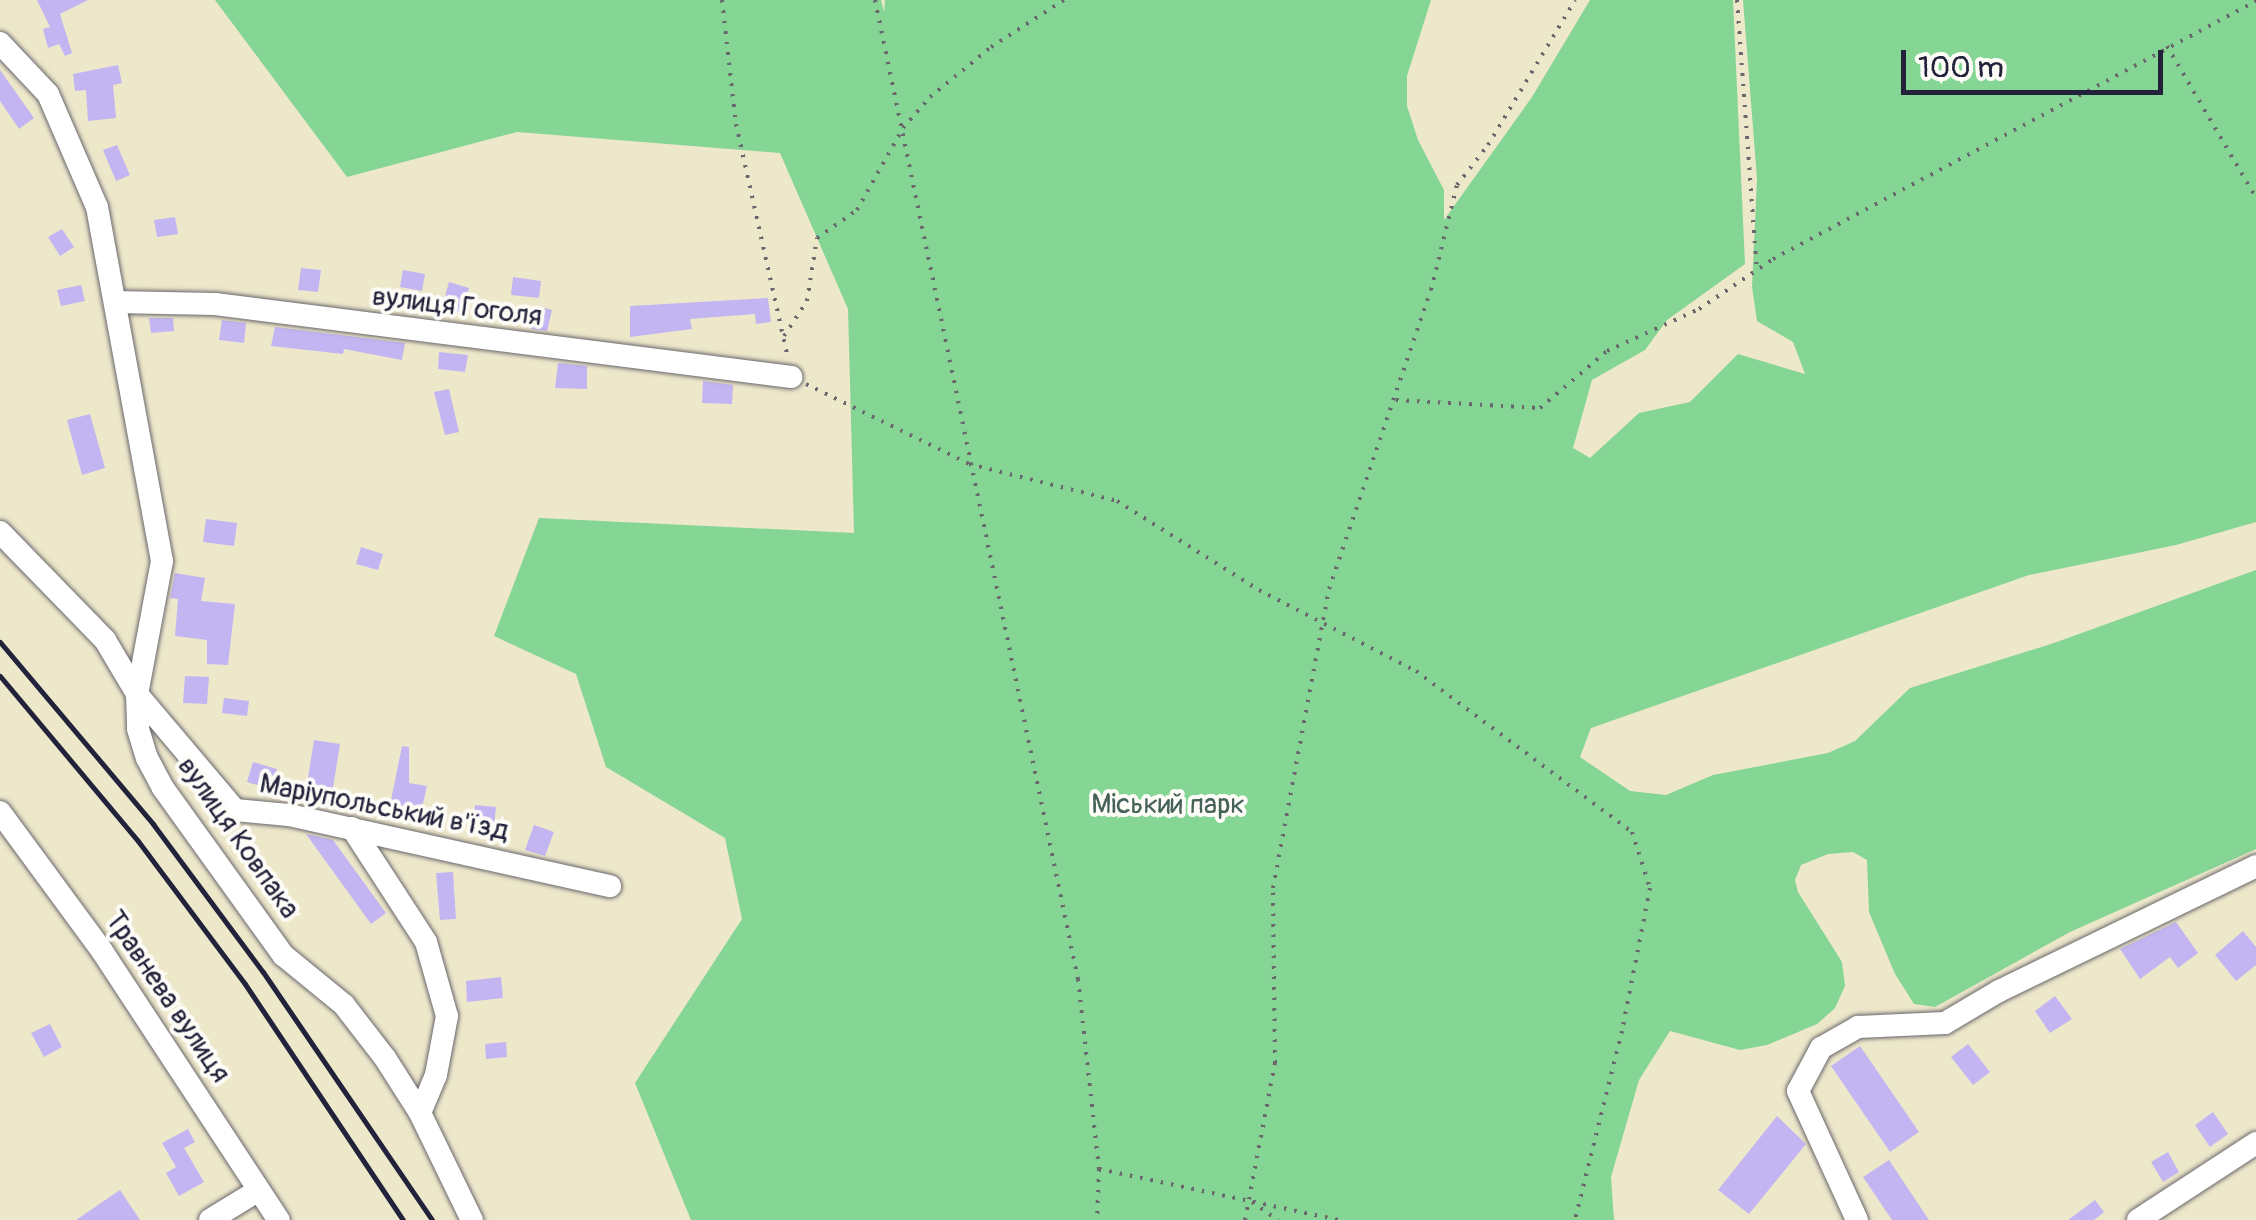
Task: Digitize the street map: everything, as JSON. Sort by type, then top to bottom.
[{"type":"street","name":"вулиця Ковпака","points":[[0,43],[48,94],[98,207],[162,560],[137,694],[138,729],[163,788],[283,956],[344,1005],[420,1113],[472,1220]]},
{"type":"street","name":"вулиця Гоголя","points":[[115,302],[215,304],[791,376]]},
{"type":"street","points":[[0,532],[105,640],[137,694]]},
{"type":"street","name":"Маріупольський в'їзд","points":[[137,694],[234,810],[289,814],[610,886]]},
{"type":"street","name":"Травнева вулиця","points":[[0,812],[102,952],[279,1220]]},
{"type":"street","points":[[352,828],[426,942],[447,1016],[436,1075],[420,1113]]},
{"type":"street","points":[[1857,1220],[1798,1092],[1821,1048],[1858,1028],[1945,1023],[1999,991],[2256,866]]},
{"type":"street","points":[[2138,1220],[2256,1143]]},
{"type":"street","points":[[210,1220],[259,1190]]},
{"type":"path","points":[[722,0],[736,124],[791,376],[969,464],[1117,501],[1259,590],[1416,671],[1632,832],[1650,888],[1622,1032],[1574,1220]]},
{"type":"path","points":[[876,0],[1078,979],[1099,1169],[1097,1220]]},
{"type":"path","points":[[784,336],[807,301],[817,238],[856,210],[903,128],[930,97],[991,47],[1064,0]]},
{"type":"path","points":[[1245,1220],[1275,1064],[1273,888],[1321,622],[1431,290],[1457,184],[1488,145],[1575,0]]},
{"type":"path","points":[[1737,0],[1757,270]]},
{"type":"path","points":[[1395,400],[1540,408],[1606,351],[1699,309],[1757,270],[2256,2]]},
{"type":"path","points":[[2168,46],[2256,198]]},
{"type":"path","points":[[1099,1169],[1340,1220]]},
{"type":"path","points":[[1248,1200],[1278,1220]]},
{"type":"green space","name":"Міський парк","points":[[215,0],[881,0],[884,12],[885,0],[1431,0],[1407,76],[1407,106],[1418,140],[1444,190],[1444,220],[1532,97],[1590,0],[1733,0],[1745,264],[1667,320],[1645,350],[1592,380],[1573,448],[1590,458],[1639,413],[1690,402],[1738,354],[1805,374],[1793,342],[1757,321],[1752,287],[1757,179],[1743,0],[2256,0],[2256,522],[2176,545],[2029,575],[1591,728],[1580,757],[1630,791],[1666,795],[1713,775],[1828,753],[1855,741],[1910,688],[2054,643],[2256,570],[2256,849],[2070,932],[1935,1007],[1914,1004],[1895,974],[1869,912],[1867,860],[1853,852],[1828,854],[1801,865],[1795,880],[1798,892],[1842,962],[1845,986],[1835,1008],[1817,1024],[1767,1045],[1740,1050],[1670,1031],[1639,1080],[1611,1177],[1614,1220],[691,1220],[635,1083],[742,919],[725,838],[606,767],[576,674],[494,636],[539,518],[854,533],[848,309],[780,153],[517,132],[347,177]]},
{"type":"building","points":[[37,0],[88,0],[60,14],[72,53],[65,56],[59,44],[48,48],[43,29],[50,27]]},
{"type":"building","points":[[118,65],[122,83],[113,85],[116,118],[88,121],[86,90],[75,91],[73,74]]},
{"type":"building","points":[[0,70],[34,118],[19,129],[0,101]]},
{"type":"building","points":[[117,145],[130,175],[116,181],[103,150]]},
{"type":"building","points":[[175,217],[178,234],[157,237],[154,220]]},
{"type":"building","points":[[62,229],[74,247],[60,256],[48,237]]},
{"type":"building","points":[[301,268],[321,270],[318,292],[298,290]]},
{"type":"building","points":[[403,270],[425,274],[422,291],[400,287]]},
{"type":"building","points":[[513,277],[541,281],[539,298],[511,295]]},
{"type":"building","points":[[449,282],[469,288],[461,313],[442,307]]},
{"type":"building","points":[[81,285],[85,301],[61,306],[57,290]]},
{"type":"building","points":[[768,298],[771,322],[756,324],[755,314],[690,319],[692,329],[630,337],[630,306]]},
{"type":"building","points":[[537,306],[552,310],[547,331],[531,329]]},
{"type":"building","points":[[149,318],[173,318],[174,331],[151,333]]},
{"type":"building","points":[[222,320],[246,323],[244,343],[219,340]]},
{"type":"building","points":[[275,327],[405,343],[402,360],[344,349],[343,354],[271,346]]},
{"type":"building","points":[[439,352],[468,355],[465,372],[438,369]]},
{"type":"building","points":[[558,363],[587,366],[587,389],[555,388]]},
{"type":"building","points":[[703,381],[733,385],[732,404],[702,403]]},
{"type":"building","points":[[449,389],[459,432],[445,435],[434,392]]},
{"type":"building","points":[[90,414],[105,468],[82,475],[67,420]]},
{"type":"building","points":[[206,519],[237,523],[234,546],[203,542]]},
{"type":"building","points":[[361,547],[383,554],[378,570],[356,564]]},
{"type":"building","points":[[175,573],[205,578],[201,601],[235,604],[228,665],[207,664],[207,640],[175,636],[178,599],[170,598]]},
{"type":"building","points":[[185,676],[209,677],[207,704],[183,703]]},
{"type":"building","points":[[224,698],[249,701],[247,716],[222,713]]},
{"type":"building","points":[[314,740],[340,744],[333,788],[307,784]]},
{"type":"building","points":[[402,746],[409,747],[409,783],[427,786],[420,817],[389,810]]},
{"type":"building","points":[[253,762],[277,769],[271,789],[247,782]]},
{"type":"building","points":[[475,805],[496,807],[494,827],[473,825]]},
{"type":"building","points":[[534,825],[554,832],[545,856],[525,850]]},
{"type":"building","points":[[306,834],[333,840],[386,913],[371,924]]},
{"type":"building","points":[[453,872],[456,919],[440,920],[436,873]]},
{"type":"building","points":[[2176,922],[2198,953],[2178,968],[2170,957],[2140,979],[2120,949]]},
{"type":"building","points":[[2243,931],[2256,947],[2256,965],[2236,981],[2215,955]]},
{"type":"building","points":[[501,977],[503,998],[467,1002],[466,981]]},
{"type":"building","points":[[2055,996],[2072,1019],[2050,1033],[2035,1011]]},
{"type":"building","points":[[50,1024],[62,1047],[44,1057],[31,1033]]},
{"type":"building","points":[[506,1042],[507,1057],[486,1059],[485,1044]]},
{"type":"building","points":[[1968,1044],[1990,1072],[1973,1085],[1951,1057]]},
{"type":"building","points":[[1860,1046],[1919,1132],[1890,1152],[1831,1066]]},
{"type":"building","points":[[2213,1112],[2228,1134],[2210,1147],[2195,1125]]},
{"type":"building","points":[[1777,1116],[1806,1144],[1749,1214],[1718,1190]]},
{"type":"building","points":[[188,1129],[195,1142],[184,1148],[204,1182],[179,1196],[166,1173],[176,1167],[162,1143]]},
{"type":"building","points":[[2168,1152],[2179,1172],[2163,1182],[2151,1162]]},
{"type":"building","points":[[1889,1160],[1929,1220],[1892,1220],[1863,1177]]},
{"type":"building","points":[[120,1190],[140,1220],[76,1220]]},
{"type":"building","points":[[2095,1200],[2104,1212],[2094,1220],[2068,1220]]},
{"type":"railway","points":[[0,642],[153,824],[263,972],[432,1220]]},
{"type":"railway","points":[[0,676],[138,841],[245,984],[403,1220]]}]
